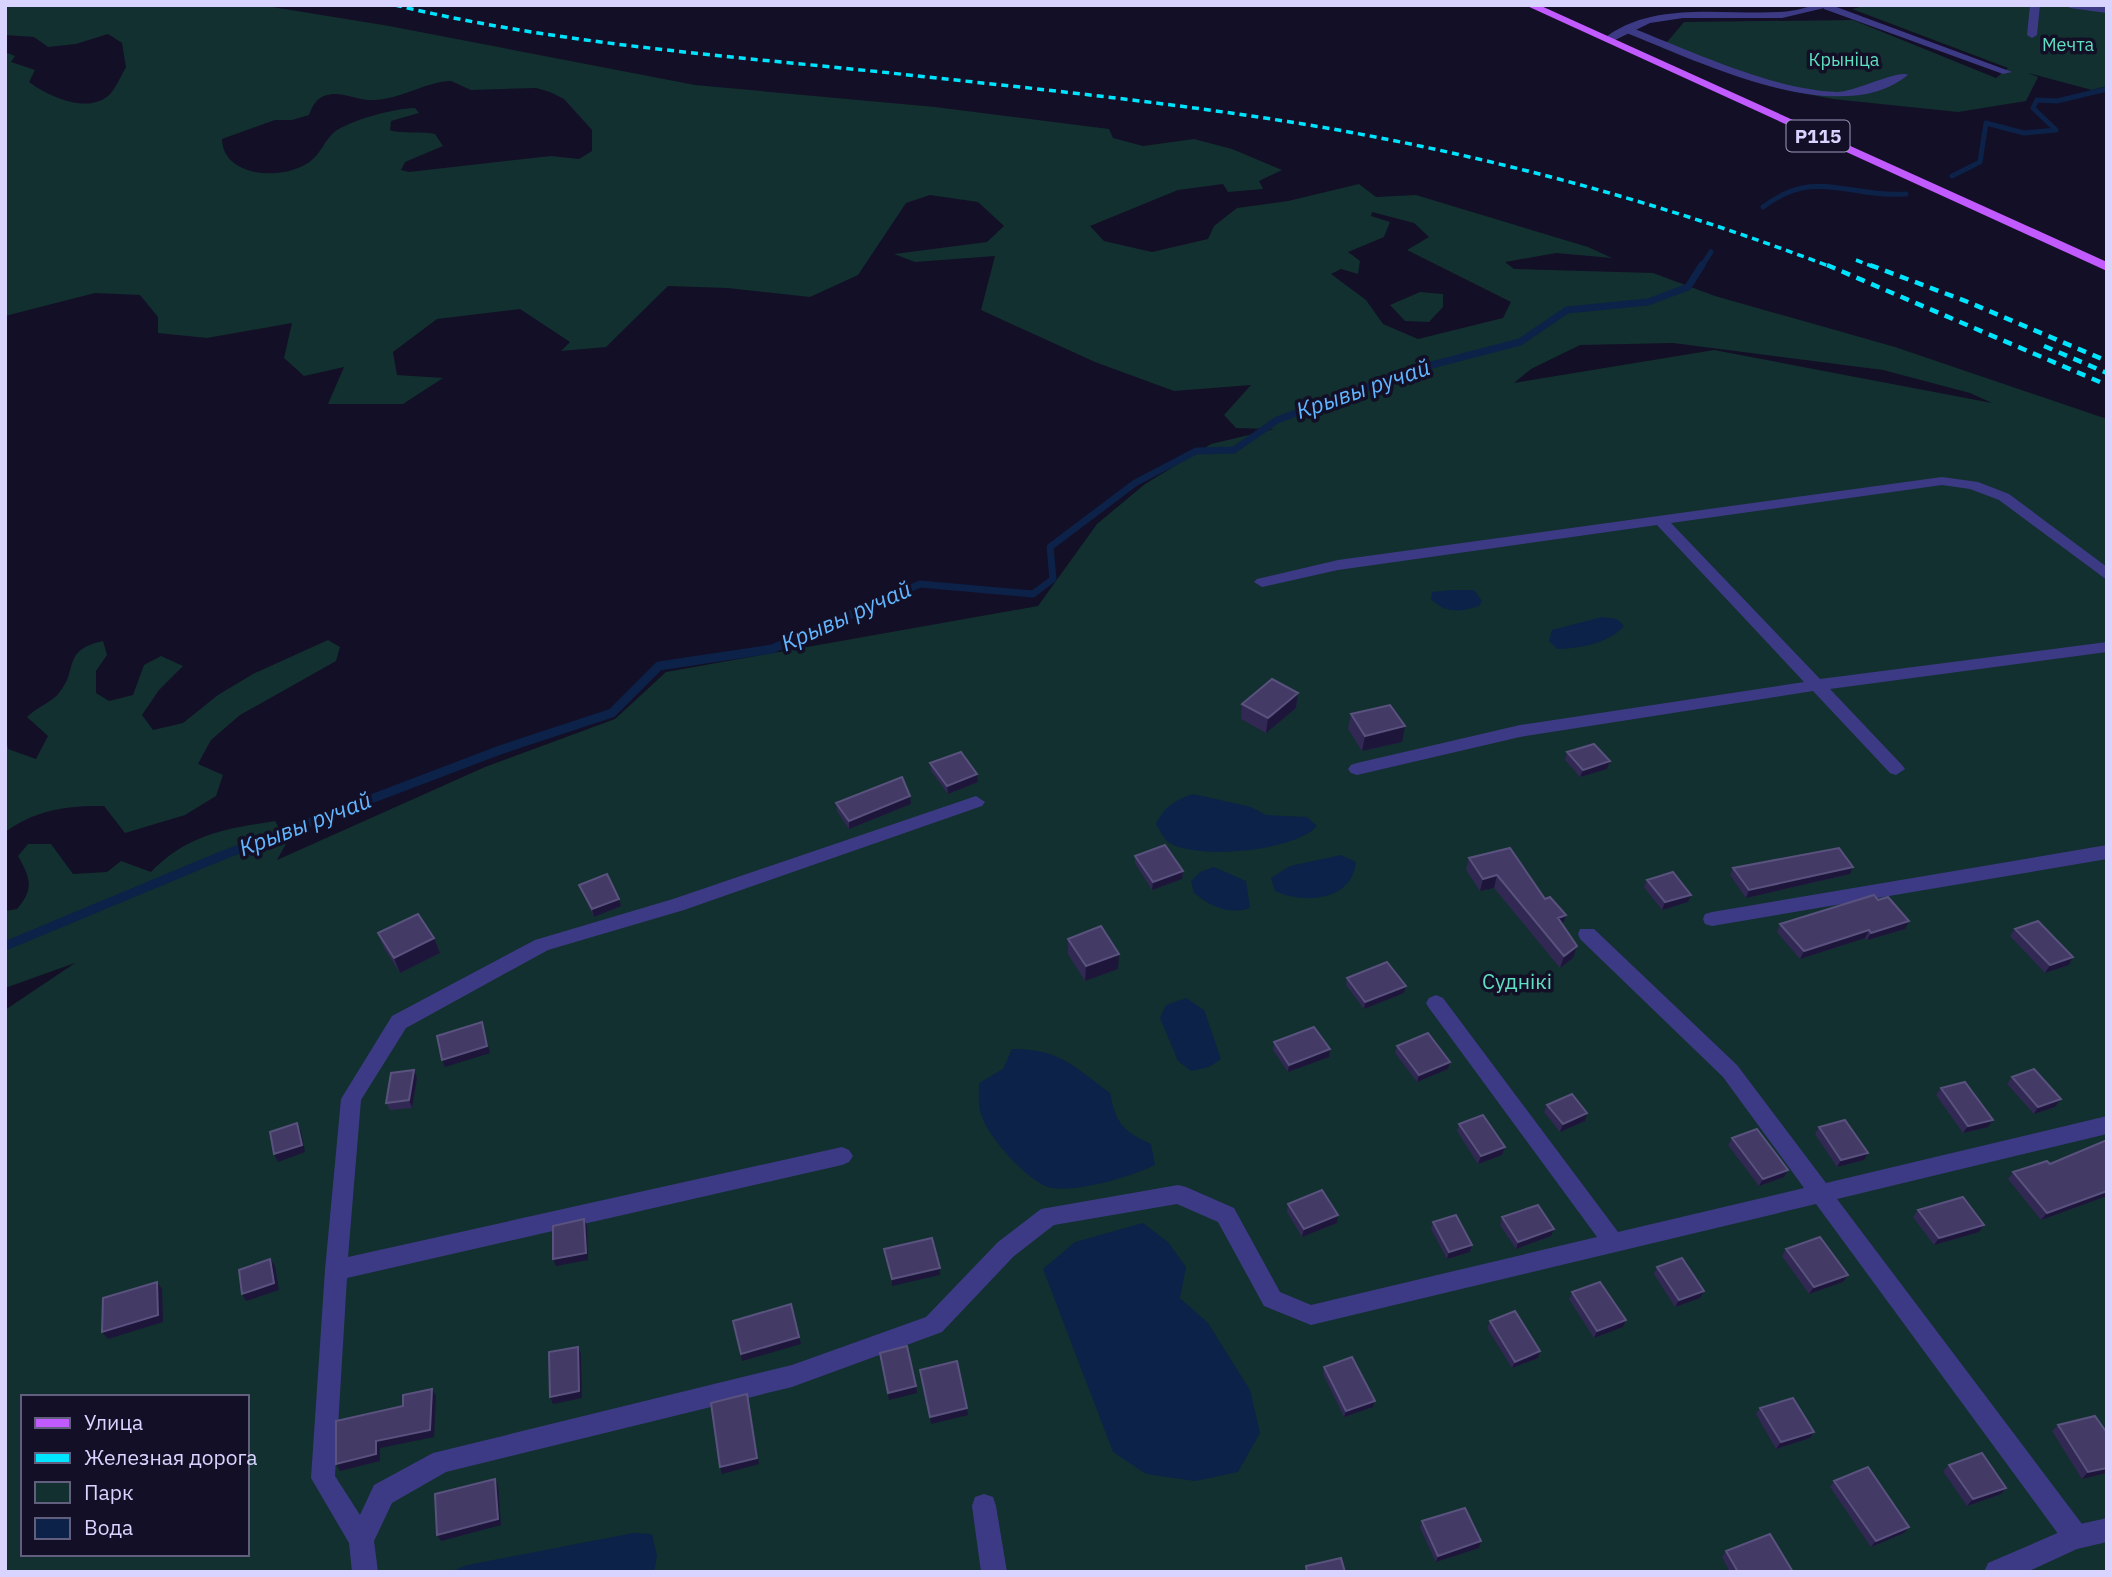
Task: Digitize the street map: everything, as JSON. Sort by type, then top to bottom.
[{"type":"main road","name":"Р115","points":[[1530,5],[2107,267]]},
{"type":"street","points":[[2032,35],[2035,5]]},
{"type":"street","points":[[2070,5],[2107,10]]},
{"type":"street","points":[[1607,40],[1648,20],[1682,15],[1782,15],[1829,6],[2007,72]]},
{"type":"street","points":[[1628,30],[1740,70],[1823,93],[1856,93],[1903,75]]},
{"type":"street","points":[[1262,582],[1338,565],[1942,481],[1973,485],[2004,497],[2107,575]]},
{"type":"street","points":[[1662,522],[1896,769]]},
{"type":"street","points":[[1357,769],[1520,732],[1817,685],[2107,647]]},
{"type":"street","points":[[365,1572],[361,1540],[323,1478],[336,1270],[351,1100],[399,1022],[542,945],[677,905],[976,802]]},
{"type":"street","points":[[1712,919],[2107,852]]},
{"type":"street","points":[[1587,934],[1730,1071],[2076,1537]]},
{"type":"street","points":[[1436,1003],[1613,1242]]},
{"type":"street","points":[[361,1540],[383,1494],[442,1461],[792,1376],[934,1325],[1006,1249],[1049,1216],[1178,1194],[1226,1215],[1272,1299],[1311,1315],[2107,1125]]},
{"type":"street","points":[[336,1270],[842,1156]]},
{"type":"street","points":[[984,1506],[994,1572]]},
{"type":"street","points":[[1997,1572],[2076,1537],[2107,1530]]},
{"type":"green space","name":"Суднікі","points":[[5,5],[260,5],[389,26],[695,85],[935,107],[1109,129],[1113,138],[1143,146],[1194,139],[1232,149],[1282,170],[1259,181],[1263,189],[1228,192],[1223,184],[1178,190],[1090,226],[1104,241],[1152,252],[1208,239],[1214,226],[1237,208],[1288,201],[1359,184],[1376,197],[1416,195],[1588,247],[1612,258],[1556,253],[1505,262],[1514,269],[1653,273],[1715,296],[1895,347],[2107,419],[2107,1572],[5,1572],[5,1010],[75,963],[5,988],[5,911],[17,909],[26,896],[28,878],[18,856],[28,844],[51,844],[73,874],[107,872],[121,861],[151,872],[165,859],[193,841],[240,827],[275,821],[287,842],[277,860],[485,767],[615,719],[666,672],[1038,606],[1097,524],[1145,484],[1211,444],[1274,429],[1236,428],[1224,415],[1251,385],[1174,391],[1095,362],[981,310],[995,256],[915,262],[894,254],[987,242],[1004,226],[978,202],[930,195],[906,203],[858,275],[810,297],[727,288],[668,286],[606,347],[561,351],[570,342],[520,309],[437,319],[393,352],[397,375],[443,378],[403,404],[328,404],[344,367],[304,376],[284,358],[292,323],[207,338],[158,333],[158,317],[140,295],[95,293],[5,316],[5,52],[15,56],[11,62],[35,70],[29,82],[46,93],[78,103],[99,101],[108,96],[126,67],[122,43],[108,34],[76,44],[48,47],[34,37],[5,35]],"holes":[[[451,81],[471,90],[536,88],[550,92],[564,99],[592,130],[592,151],[579,159],[551,156],[409,172],[401,170],[405,162],[443,146],[435,134],[390,130],[391,121],[419,113],[415,108],[375,115],[345,126],[333,133],[313,159],[289,171],[259,173],[233,163],[225,153],[222,139],[275,120],[292,120],[309,115],[315,102],[327,95],[381,100]],[[1372,212],[1414,223],[1429,237],[1407,250],[1511,302],[1503,318],[1418,339],[1383,324],[1366,300],[1331,274],[1341,269],[1358,274],[1360,261],[1348,252],[1384,237],[1390,222],[1371,216]],[[1673,343],[1883,370],[1970,393],[1992,403],[1714,350],[1514,383],[1531,369],[1580,345]]]},
{"type":"green space","name":"Крыніца","points":[[1868,5],[2107,5],[2107,86],[2092,90],[2028,73],[2038,77],[2026,101],[1958,112],[1833,99],[1796,92],[1662,48],[1684,22],[1853,20],[1996,78],[2008,68],[1852,9]]},
{"type":"green space","points":[[1420,292],[1443,294],[1443,307],[1429,322],[1405,321],[1390,305]]},
{"type":"green space","points":[[328,640],[340,647],[336,661],[240,715],[211,740],[198,764],[223,775],[216,796],[185,815],[125,833],[104,806],[78,807],[40,814],[5,832],[5,733],[8,749],[36,759],[48,736],[27,717],[59,693],[65,685],[76,655],[81,650],[103,641],[107,655],[96,671],[96,693],[109,701],[133,695],[144,665],[161,656],[183,666],[159,690],[142,715],[153,730],[183,723],[218,695],[253,674]]},
{"type":"water","points":[[1474,590],[1482,601],[1479,606],[1454,610],[1442,607],[1431,599],[1432,592]]},
{"type":"water","points":[[1602,617],[1617,619],[1624,626],[1602,641],[1574,648],[1557,649],[1549,641],[1552,630]]},
{"type":"water","points":[[1193,794],[1251,807],[1266,815],[1307,817],[1317,826],[1306,835],[1289,842],[1245,851],[1200,851],[1182,848],[1168,842],[1156,824],[1171,805]]},
{"type":"water","points":[[1341,855],[1356,862],[1353,875],[1346,885],[1336,892],[1299,898],[1275,891],[1271,878],[1290,866]]},
{"type":"water","points":[[1214,867],[1246,881],[1250,908],[1227,910],[1194,893],[1191,881],[1200,872]]},
{"type":"water","points":[[1186,998],[1204,1010],[1221,1059],[1209,1067],[1191,1071],[1178,1061],[1160,1018],[1166,1005]]},
{"type":"water","points":[[1012,1049],[1054,1056],[1075,1067],[1110,1093],[1122,1125],[1133,1135],[1151,1144],[1155,1165],[1117,1179],[1069,1188],[1045,1186],[1026,1173],[997,1142],[979,1107],[979,1083],[1003,1069]]},
{"type":"water","points":[[1143,1223],[1168,1242],[1186,1267],[1180,1298],[1208,1323],[1250,1390],[1260,1433],[1238,1472],[1195,1481],[1146,1474],[1113,1452],[1043,1269],[1075,1242]]},
{"type":"water","points":[[633,1533],[652,1534],[657,1556],[654,1572],[449,1572],[468,1565]]},
{"type":"building","points":[[1272,679],[1298,693],[1268,718],[1242,704]]},
{"type":"building","points":[[1390,705],[1405,726],[1365,736],[1351,714]]},
{"type":"building","points":[[1594,744],[1610,761],[1583,770],[1567,752]]},
{"type":"building","points":[[961,752],[977,774],[947,786],[930,763]]},
{"type":"building","points":[[902,777],[910,796],[849,821],[836,803]]},
{"type":"building","points":[[1165,845],[1183,871],[1153,882],[1135,856]]},
{"type":"building","points":[[1510,848],[1545,899],[1550,897],[1566,915],[1558,918],[1577,946],[1564,956],[1497,875],[1483,879],[1469,858]]},
{"type":"building","points":[[1839,848],[1853,867],[1749,890],[1733,868]]},
{"type":"building","points":[[1673,872],[1691,895],[1665,902],[1647,880]]},
{"type":"building","points":[[607,874],[619,899],[592,909],[579,885]]},
{"type":"building","points":[[1874,895],[1878,900],[1888,897],[1909,921],[1871,933],[1869,930],[1804,951],[1780,924]]},
{"type":"building","points":[[418,914],[434,938],[394,958],[378,933]]},
{"type":"building","points":[[2038,921],[2073,957],[2050,965],[2015,929]]},
{"type":"building","points":[[1101,926],[1119,954],[1086,966],[1068,939]]},
{"type":"building","points":[[1387,962],[1406,986],[1365,1002],[1347,978]]},
{"type":"building","points":[[482,1022],[487,1046],[442,1060],[437,1036]]},
{"type":"building","points":[[1314,1027],[1330,1049],[1289,1065],[1274,1042]]},
{"type":"building","points":[[1428,1033],[1450,1062],[1419,1075],[1397,1046]]},
{"type":"building","points":[[2034,1069],[2061,1099],[2038,1107],[2012,1077]]},
{"type":"building","points":[[414,1070],[409,1100],[386,1103],[391,1073]]},
{"type":"building","points":[[1965,1082],[1993,1120],[1968,1126],[1941,1088]]},
{"type":"building","points":[[1572,1094],[1587,1113],[1563,1124],[1547,1105]]},
{"type":"building","points":[[1483,1115],[1505,1147],[1481,1156],[1459,1124]]},
{"type":"building","points":[[1845,1120],[1868,1153],[1841,1160],[1819,1127]]},
{"type":"building","points":[[297,1123],[302,1145],[274,1154],[270,1132]]},
{"type":"building","points":[[1757,1129],[1788,1170],[1763,1179],[1732,1138]]},
{"type":"building","points":[[2107,1140],[2107,1191],[2047,1213],[2013,1172],[2047,1161],[2050,1164]]},
{"type":"building","points":[[1322,1190],[1338,1215],[1304,1229],[1288,1204]]},
{"type":"building","points":[[1963,1197],[1984,1225],[1939,1238],[1918,1210]]},
{"type":"building","points":[[1538,1205],[1554,1229],[1518,1242],[1502,1217]]},
{"type":"building","points":[[1456,1215],[1472,1245],[1449,1252],[1433,1222]]},
{"type":"building","points":[[584,1219],[586,1253],[553,1259],[553,1226]]},
{"type":"building","points":[[1820,1237],[1848,1275],[1814,1287],[1786,1249]]},
{"type":"building","points":[[932,1238],[940,1268],[892,1279],[884,1249]]},
{"type":"building","points":[[1682,1258],[1704,1291],[1679,1300],[1657,1267]]},
{"type":"building","points":[[270,1259],[274,1283],[242,1294],[239,1270]]},
{"type":"building","points":[[157,1282],[158,1315],[102,1332],[103,1298]]},
{"type":"building","points":[[1600,1282],[1626,1320],[1597,1331],[1572,1292]]},
{"type":"building","points":[[791,1304],[799,1337],[741,1354],[733,1321]]},
{"type":"building","points":[[1515,1311],[1540,1351],[1515,1362],[1490,1321]]},
{"type":"building","points":[[907,1346],[916,1386],[888,1393],[880,1353]]},
{"type":"building","points":[[578,1347],[579,1391],[550,1397],[549,1352]]},
{"type":"building","points":[[1352,1357],[1375,1401],[1346,1411],[1324,1367]]},
{"type":"building","points":[[957,1361],[967,1408],[930,1417],[920,1370]]},
{"type":"building","points":[[432,1389],[430,1430],[376,1441],[376,1454],[336,1464],[336,1421],[403,1406],[403,1395]]},
{"type":"building","points":[[747,1394],[757,1458],[720,1467],[711,1403]]},
{"type":"building","points":[[1793,1398],[1814,1432],[1781,1442],[1760,1408]]},
{"type":"building","points":[[2095,1416],[2107,1433],[2107,1468],[2088,1472],[2058,1425]]},
{"type":"building","points":[[1982,1453],[2006,1488],[1973,1499],[1949,1465]]},
{"type":"building","points":[[1868,1467],[1909,1527],[1876,1541],[1834,1481]]},
{"type":"building","points":[[495,1479],[498,1519],[437,1535],[435,1494]]},
{"type":"building","points":[[1465,1508],[1481,1541],[1438,1556],[1422,1521]]},
{"type":"building","points":[[1770,1534],[1793,1572],[1738,1572],[1726,1551]]},
{"type":"building","points":[[1341,1558],[1345,1572],[1307,1572],[1306,1566]]},
{"type":"waterway","name":"Крывы ручай","points":[[1952,176],[1980,162],[1986,123],[2024,133],[2056,130],[2033,108],[2037,100],[2057,101],[2107,89]]},
{"type":"waterway","name":"Крывы ручай","points":[[1763,207],[1782,195],[1816,186],[1906,194]]},
{"type":"waterway","name":"Крывы ручай","points":[[1701,267],[1711,252]]},
{"type":"waterway","name":"Крывы ручай","points":[[873,605],[920,584],[1033,594],[1053,579],[1050,547],[1135,483],[1196,451],[1234,450],[1277,420],[1420,368],[1520,342],[1567,310],[1648,302],[1688,287],[1702,265]]},
{"type":"waterway","name":"Крывы ручай","points":[[5,946],[221,856],[500,750],[612,713],[659,666],[772,649],[877,603]]},
{"type":"railway","points":[[395,5],[593,41],[1124,99],[1321,127],[1451,153],[1579,185],[1706,223],[1831,267]]},
{"type":"railway","points":[[1856,260],[1874,267]]},
{"type":"railway","points":[[1827,265],[2107,385]]},
{"type":"railway","points":[[1870,265],[1968,302],[2107,361]]},
{"type":"railway","points":[[2044,346],[2107,373]]},
{"type":"park label","name":"Мечта","points":[[2068,45]]}]
